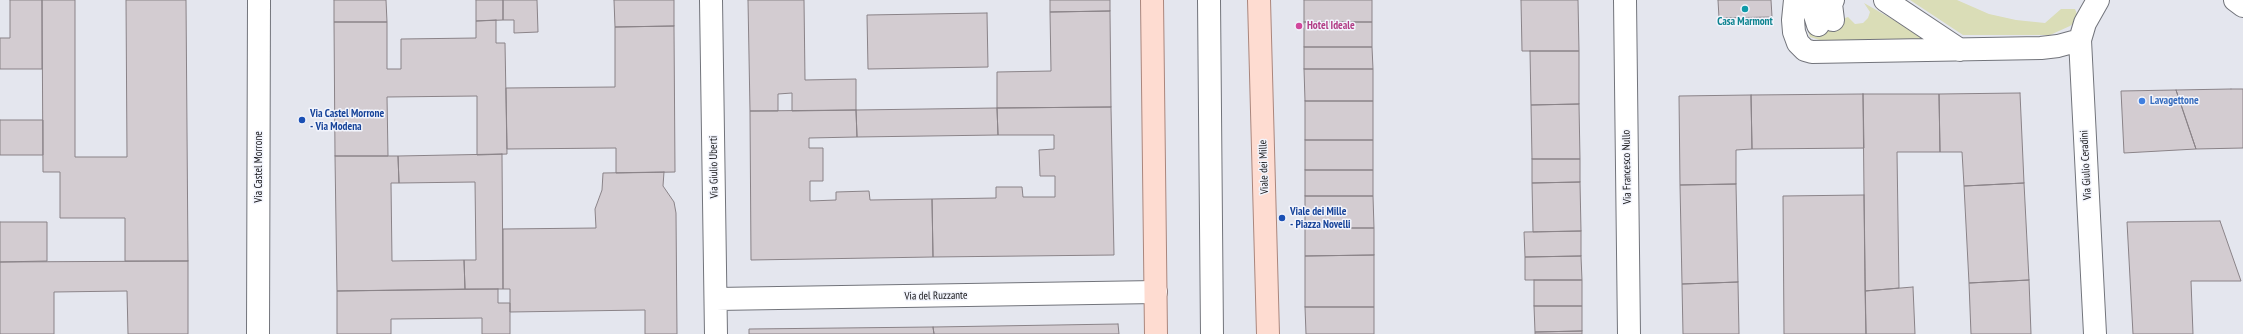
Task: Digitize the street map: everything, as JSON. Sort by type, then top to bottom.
[{"type":"main road","points":[[1152,0],[1156,334]]},
{"type":"main road","name":"Viale dei Mille","points":[[1259,0],[1268,334]]},
{"type":"street","name":"Via Castel Morrone","points":[[258,334],[259,0]]},
{"type":"street","name":"Via Giulio Uberti","points":[[711,0],[716,334]]},
{"type":"street","points":[[1209,0],[1212,334]]},
{"type":"street","name":"Via Francesco Nullo","points":[[1625,0],[1629,334]]},
{"type":"street","points":[[1795,0],[1793,20],[1794,32],[1798,43],[1805,50],[1812,52],[2041,48],[2058,46],[2080,40]]},
{"type":"street","points":[[1815,0],[1814,12],[1828,15]]},
{"type":"street","points":[[1885,0],[1960,50]]},
{"type":"street","name":"Via Giulio Ceradini","points":[[2095,334],[2080,40],[2087,17],[2098,0]]},
{"type":"street","points":[[2235,0],[2243,6]]},
{"type":"street","name":"Via del Ruzzante","points":[[716,299],[1156,292]]},
{"type":"green space","points":[[1910,0],[1957,0],[1989,14],[2016,20],[2045,23],[2061,9],[2075,9],[2077,14],[2075,22],[2070,26],[2050,35],[1963,35]]},
{"type":"green space","points":[[1864,3],[1929,40],[1823,41],[1810,37],[1808,31],[1848,17],[1855,24],[1863,23],[1868,18],[1870,12]]},
{"type":"building","points":[[10,0],[42,0],[42,69],[0,69],[0,38],[10,38]]},
{"type":"building","points":[[42,0],[75,0],[75,157],[127,157],[126,0],[186,0],[188,261],[125,261],[125,218],[60,218],[60,172],[43,172]]},
{"type":"building","points":[[334,0],[386,0],[387,22],[334,22]]},
{"type":"building","points":[[476,0],[503,0],[503,20],[476,21]]},
{"type":"building","points":[[503,0],[537,0],[538,32],[514,33],[514,20],[503,20]]},
{"type":"building","points":[[614,0],[674,0],[674,26],[615,27]]},
{"type":"building","points":[[748,0],[804,0],[805,80],[856,79],[856,110],[792,111],[792,93],[778,94],[778,111],[750,111]]},
{"type":"building","points":[[1050,0],[1110,0],[1110,11],[1050,12]]},
{"type":"building","points":[[1304,0],[1372,0],[1372,22],[1304,22]]},
{"type":"building","points":[[1521,0],[1578,0],[1579,51],[1522,51]]},
{"type":"building","name":"Casa Marmont","points":[[1718,0],[1771,0],[1772,17],[1719,18]]},
{"type":"building","points":[[1110,11],[1111,107],[997,108],[997,72],[1051,71],[1050,12]]},
{"type":"building","points":[[987,13],[988,67],[868,69],[867,15]]},
{"type":"building","points":[[496,20],[496,43],[505,43],[507,154],[477,155],[477,96],[387,97],[388,156],[335,156],[334,22],[387,22],[387,69],[401,69],[401,39],[476,38],[476,21]]},
{"type":"building","points":[[1304,22],[1372,22],[1372,47],[1304,47]]},
{"type":"building","points":[[674,26],[675,172],[616,173],[616,148],[507,149],[506,88],[615,87],[615,27]]},
{"type":"building","points":[[1304,47],[1372,47],[1373,69],[1304,69]]},
{"type":"building","points":[[1530,51],[1579,51],[1579,104],[1531,105]]},
{"type":"building","points":[[1304,69],[1373,69],[1373,101],[1305,101]]},
{"type":"building","points":[[2243,89],[2243,148],[2196,149],[2176,90]]},
{"type":"building","points":[[2176,90],[2196,149],[2124,153],[2121,91]]},
{"type":"building","points":[[2020,93],[2024,183],[1964,186],[1962,152],[1940,152],[1939,94]]},
{"type":"building","points":[[1863,94],[1939,94],[1940,152],[1897,152],[1899,288],[1865,291]]},
{"type":"building","points":[[1863,94],[1864,148],[1752,149],[1751,95]]},
{"type":"building","points":[[1751,95],[1752,149],[1736,150],[1736,184],[1680,185],[1679,96]]},
{"type":"building","points":[[1305,101],[1373,101],[1373,140],[1305,140]]},
{"type":"building","points":[[1579,104],[1580,159],[1532,159],[1531,105]]},
{"type":"building","points":[[1111,107],[1114,255],[933,257],[932,199],[996,198],[996,187],[1022,187],[1023,197],[1055,197],[1055,176],[1040,176],[1039,150],[1054,149],[1054,135],[998,135],[997,108]]},
{"type":"building","points":[[997,108],[998,135],[857,137],[856,110]]},
{"type":"building","points":[[856,110],[857,137],[809,138],[809,148],[823,148],[823,181],[810,181],[810,201],[836,200],[836,192],[869,191],[870,200],[932,199],[933,257],[751,260],[750,111]]},
{"type":"building","points":[[0,120],[43,120],[43,155],[0,155]]},
{"type":"building","points":[[1305,140],[1373,140],[1373,170],[1305,170]]},
{"type":"building","points":[[502,154],[503,289],[465,289],[464,260],[476,260],[475,182],[399,183],[398,156]]},
{"type":"building","points":[[335,156],[398,156],[399,183],[391,183],[392,261],[464,260],[465,289],[337,291]]},
{"type":"building","points":[[1532,159],[1580,159],[1580,182],[1532,183]]},
{"type":"building","points":[[1305,170],[1373,170],[1373,196],[1305,196]]},
{"type":"building","points":[[664,172],[663,186],[674,202],[676,213],[677,334],[645,334],[645,310],[510,312],[510,289],[503,289],[503,229],[596,228],[595,209],[602,190],[603,173]]},
{"type":"building","points":[[1580,182],[1581,231],[1533,232],[1532,183]]},
{"type":"building","points":[[2024,183],[2029,280],[1969,283],[1964,186]]},
{"type":"building","points":[[1736,184],[1738,282],[1682,284],[1680,185]]},
{"type":"building","points":[[1864,195],[1866,334],[1784,334],[1783,196]]},
{"type":"building","points":[[1305,196],[1373,196],[1374,228],[1305,228]]},
{"type":"building","points":[[2220,221],[2241,281],[2191,281],[2193,334],[2133,334],[2127,222]]},
{"type":"building","points":[[0,222],[47,222],[47,261],[0,262]]},
{"type":"building","points":[[1305,228],[1374,228],[1374,255],[1305,256]]},
{"type":"building","points":[[1581,231],[1581,256],[1525,257],[1524,232]]},
{"type":"building","points":[[1374,255],[1374,307],[1305,307],[1305,256]]},
{"type":"building","points":[[1581,256],[1582,280],[1525,280],[1525,257]]},
{"type":"building","points":[[188,261],[188,334],[128,334],[127,291],[54,292],[54,334],[0,334],[0,262]]},
{"type":"building","points":[[1534,280],[1582,280],[1582,306],[1534,306]]},
{"type":"building","points":[[2029,280],[2031,334],[1971,334],[1969,283]]},
{"type":"building","points":[[1738,282],[1739,334],[1683,334],[1682,284]]},
{"type":"building","points":[[1913,287],[1915,334],[1866,334],[1865,291]]},
{"type":"building","points":[[498,289],[498,303],[510,303],[510,334],[482,334],[482,318],[391,319],[391,334],[337,334],[337,291]]},
{"type":"building","points":[[1534,306],[1582,306],[1582,331],[1535,332]]},
{"type":"building","points":[[1305,307],[1374,307],[1374,334],[1306,334]]},
{"type":"building","points":[[1118,324],[1119,334],[934,334],[933,327]]},
{"type":"building","points":[[933,327],[934,334],[749,334],[749,329]]},
{"type":"building","points":[[1582,331],[1582,334],[1535,334],[1535,332]]},
{"type":"place","name":"Casa Marmont","points":[[1745,9]]},
{"type":"place","name":"Hotel Ideale","points":[[1299,26]]},
{"type":"place","name":"Lavagettone","points":[[2142,101]]},
{"type":"place","name":"Via Castel Morrone - Via Modena","points":[[302,120]]},
{"type":"place","name":"Viale dei Mille - Piazza Novelli","points":[[1282,218]]}]
